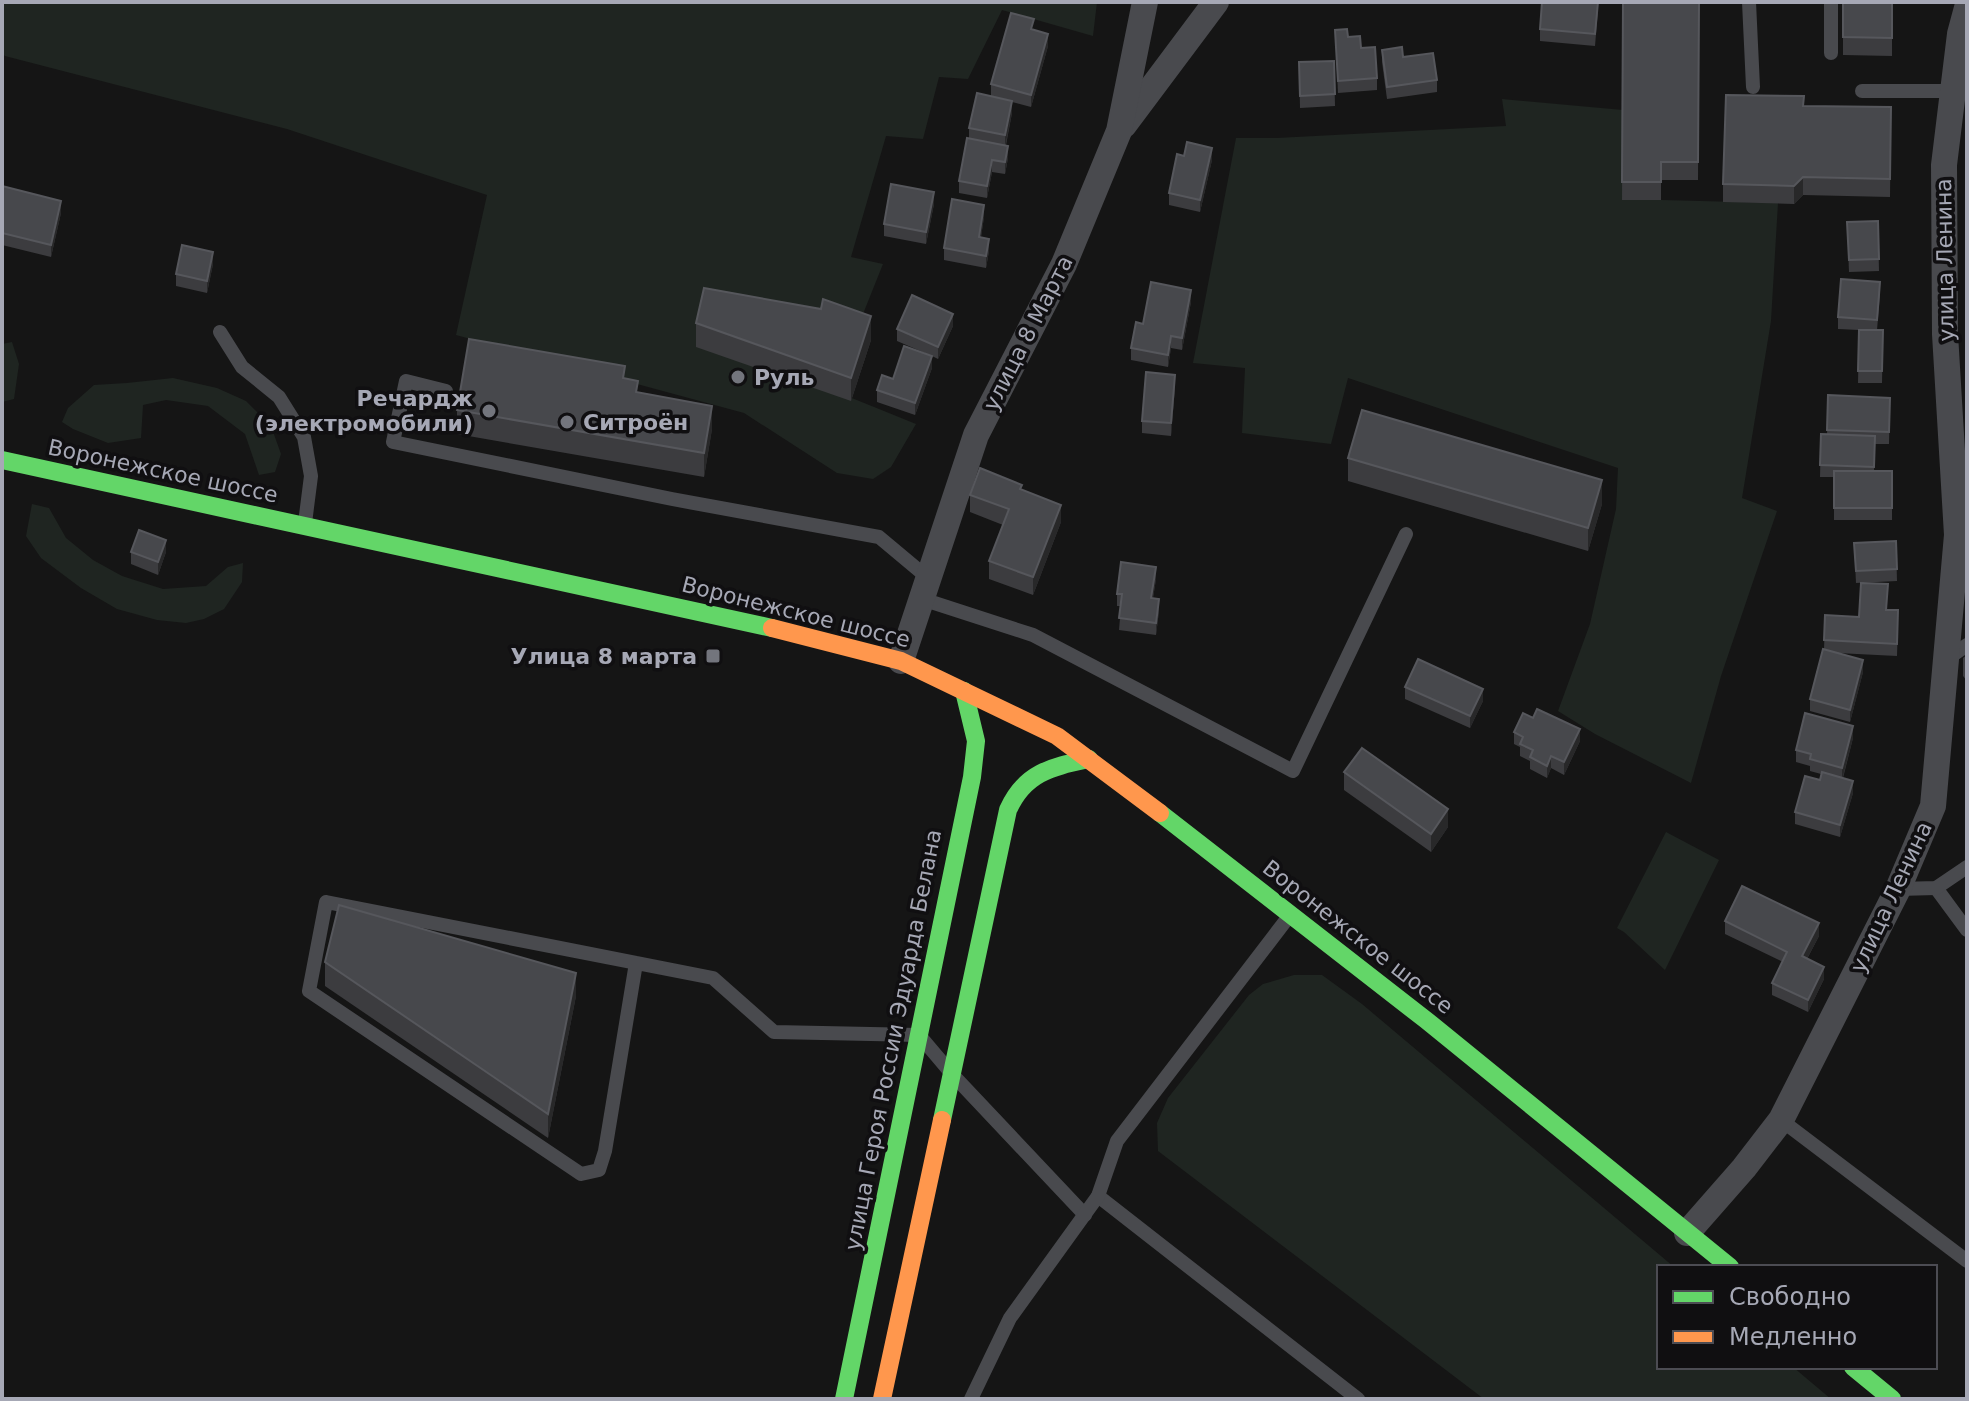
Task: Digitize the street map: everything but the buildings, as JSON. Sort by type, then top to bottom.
[{"type":"main road","name":"Воронежское шоссе","points":[[2,460],[747,621],[901,661],[1057,736],[1089,759],[1426,1020],[1727,1265]]},
{"type":"main road","name":"улица Героя России Эдуарда Белана","points":[[844,1399],[972,777],[976,741],[964,691]]},
{"type":"main road","points":[[882,1399],[1008,810],[1017,792],[1035,777],[1054,767],[1089,759]]},
{"type":"main road","points":[[1855,1369],[1892,1399]]},
{"type":"street","name":"улица 8 Марта","points":[[901,661],[976,435],[1064,264],[1119,131],[1145,2]]},
{"type":"street","points":[[1119,131],[1216,2]]},
{"type":"street","name":"улица Ленина","points":[[1687,1233],[1781,1120],[1898,889],[1933,806],[1957,652],[1957,535],[1945,334],[1944,165],[1967,8]]},
{"type":"lane","points":[[1749,2],[1753,87]]},
{"type":"lane","points":[[1831,2],[1831,53]]},
{"type":"lane","points":[[1862,91],[1953,91]]},
{"type":"lane","points":[[220,332],[242,367],[279,397],[304,437],[311,476],[304,526]]},
{"type":"lane","points":[[446,391],[406,381],[393,442],[656,496],[879,537],[925,588],[1033,635],[1293,771],[1406,534]]},
{"type":"lane","points":[[1898,889],[1936,888],[1967,867]]},
{"type":"lane","points":[[1936,888],[1967,930]]},
{"type":"lane","points":[[636,963],[605,1151],[599,1170],[581,1174],[309,991],[326,902],[713,978],[774,1032],[919,1035],[1085,1215]]},
{"type":"lane","points":[[971,1399],[1010,1318],[1098,1196],[1117,1141],[1290,915]]},
{"type":"lane","points":[[1781,1120],[1967,1261]]},
{"type":"lane","points":[[1098,1196],[1358,1399]]},
{"type":"shaded area","points":[[2,2],[1097,2],[1093,36],[1002,10],[968,79],[939,77],[923,139],[886,136],[851,257],[883,264],[855,334],[837,392],[916,424],[891,467],[873,479],[837,473],[744,413],[456,335],[487,195],[287,129],[5,56],[2,54]]},
{"type":"shaded area","points":[[1502,99],[1623,110],[1623,199],[1778,203],[1771,321],[1742,498],[1777,511],[1721,676],[1691,783],[1595,734],[1558,711],[1590,624],[1616,509],[1618,468],[1348,378],[1331,444],[1242,433],[1245,368],[1193,363],[1236,138],[1506,126]]},
{"type":"shaded area","points":[[12,342],[19,364],[14,399],[2,402],[2,344]]},
{"type":"shaded area","points":[[173,378],[217,388],[246,401],[271,426],[281,454],[275,472],[259,475],[245,434],[208,406],[166,400],[143,405],[141,438],[108,443],[62,422],[68,408],[94,385]]},
{"type":"shaded area","points":[[32,504],[49,508],[66,538],[93,560],[122,576],[163,589],[206,586],[228,567],[243,563],[242,582],[224,609],[204,619],[186,623],[157,620],[117,609],[81,588],[41,558],[26,536]]},
{"type":"shaded area","points":[[1666,832],[1719,860],[1665,970],[1617,928]]},
{"type":"shaded area","points":[[1294,975],[1322,975],[1362,1004],[1672,1265],[1657,1265],[1657,1369],[1795,1369],[1831,1399],[1484,1399],[1158,1151],[1157,1123],[1168,1098],[1249,995],[1263,984]]},
{"type":"traffic: fast","points":[[2,460],[772,628]]},
{"type":"traffic: fast","points":[[844,1399],[972,777],[976,741],[964,691]]},
{"type":"traffic: fast","points":[[942,1120],[1008,810],[1031,779],[1063,765],[1089,759]]},
{"type":"traffic: fast","points":[[1160,813],[1426,1020],[1728,1265]]},
{"type":"traffic: fast","points":[[1855,1369],[1892,1399]]},
{"type":"traffic: slow","points":[[772,628],[901,661],[1057,736],[1160,813]]},
{"type":"traffic: slow","points":[[882,1399],[942,1120]]},
{"type":"place","name":"Руль","points":[[738,377]]},
{"type":"place","name":"Речардж (электромобили)","points":[[489,411]]},
{"type":"place","name":"Ситроён","points":[[567,422]]},
{"type":"place","name":"Улица 8 марта","points":[[713,656]]}]
